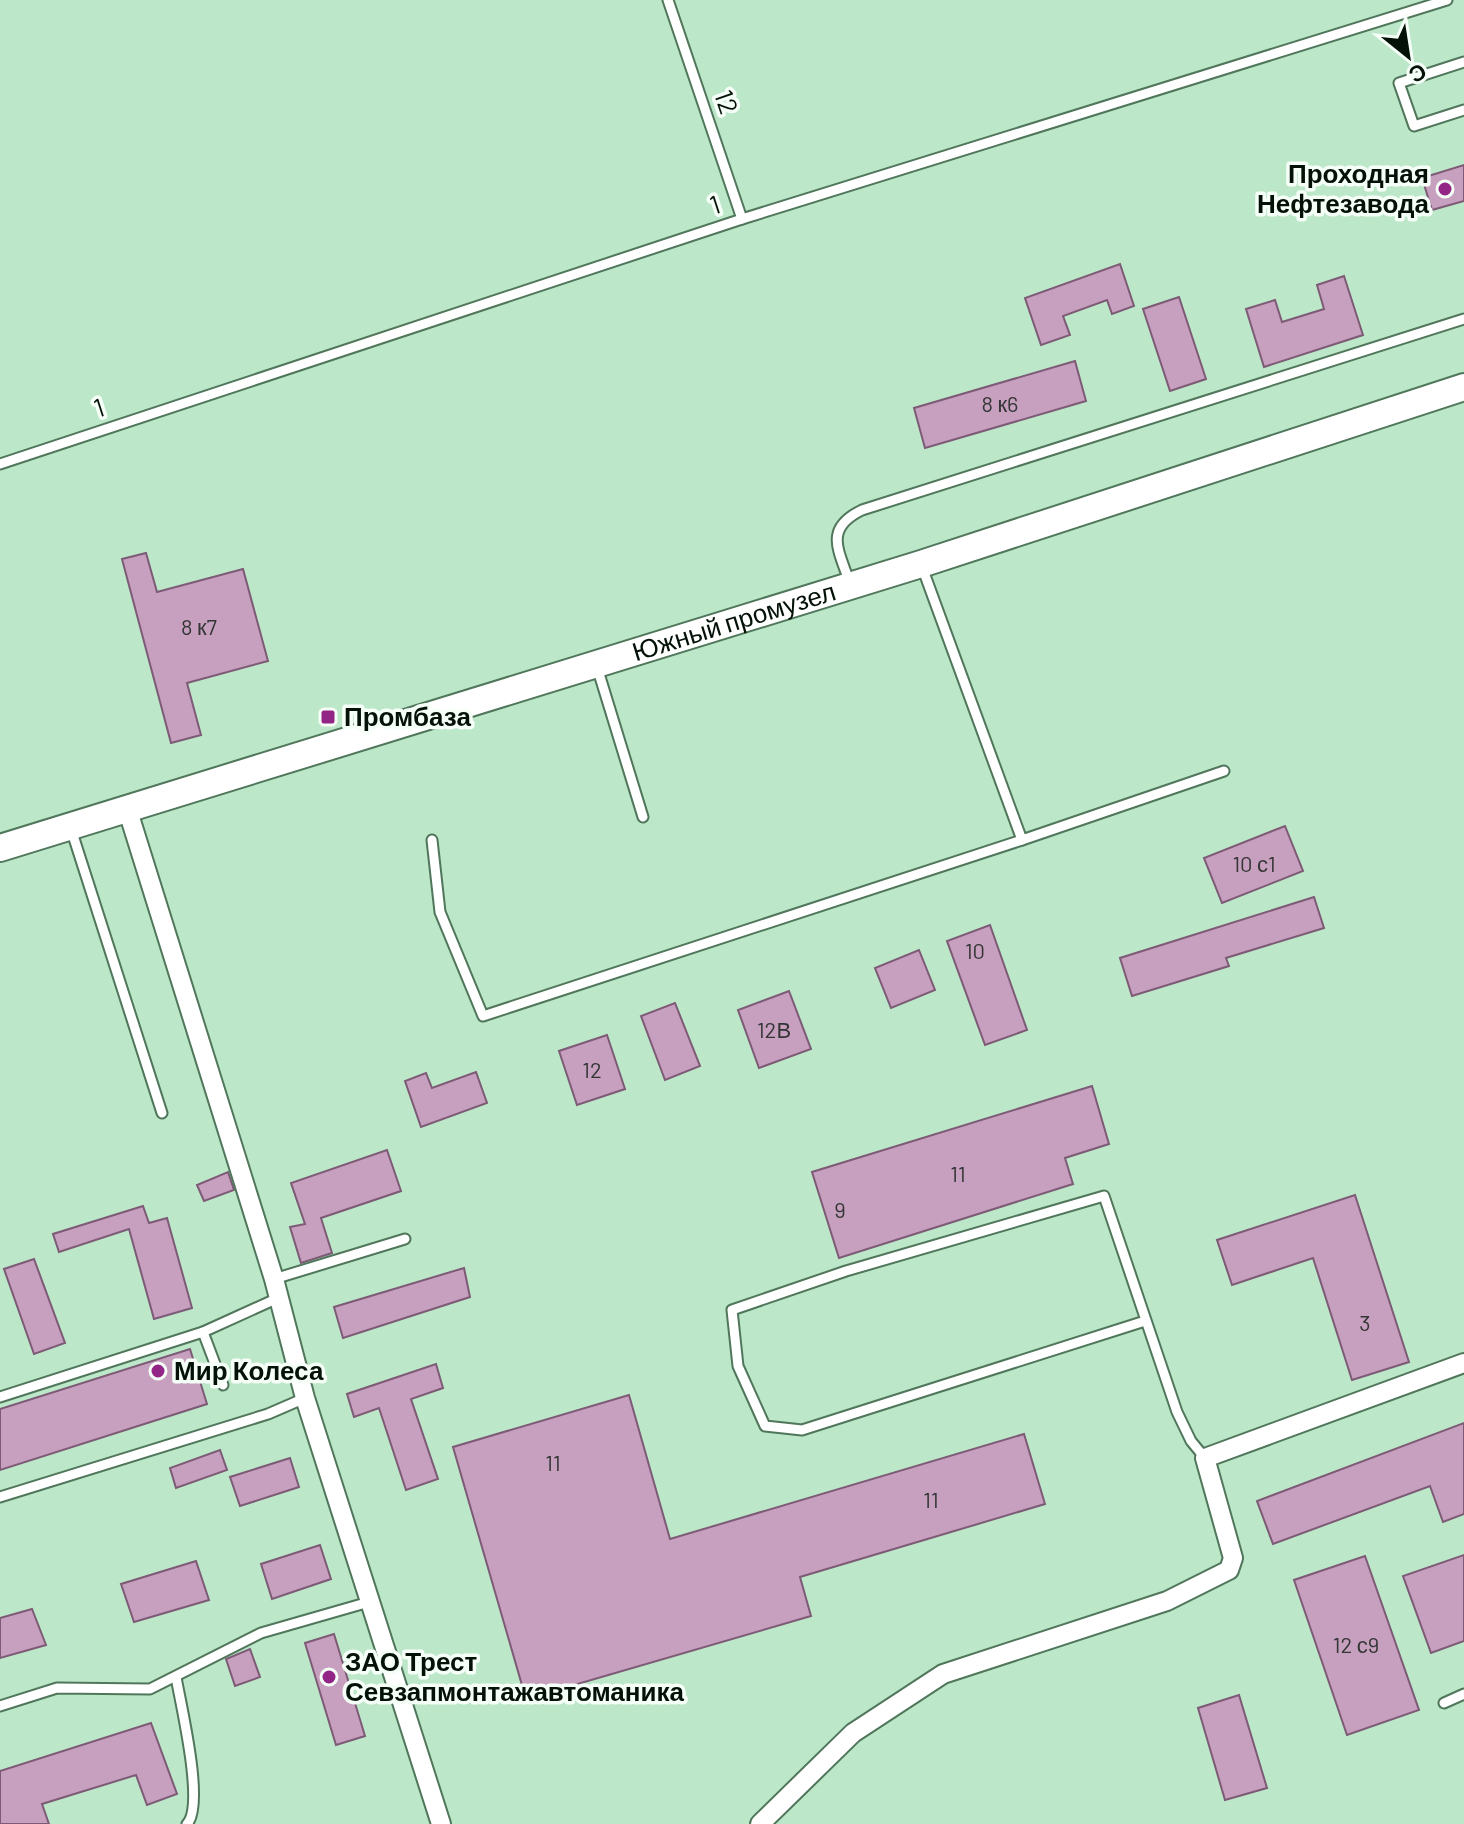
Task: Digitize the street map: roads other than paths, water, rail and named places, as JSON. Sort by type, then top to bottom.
[{"type":"street","name":"Южный промузел","points":[[0,848],[921,564],[1464,387]]},
{"type":"street","points":[[127,808],[274,1279],[305,1398],[441,1824]]},
{"type":"street","points":[[760,1824],[853,1733],[943,1674],[1167,1601],[1229,1570],[1233,1558],[1205,1458],[1464,1363]]},
{"type":"lane","name":"12","points":[[668,0],[742,219]]},
{"type":"lane","name":"1","points":[[0,464],[742,219],[1447,0]]},
{"type":"lane","points":[[1464,62],[1399,83],[1414,126],[1464,110]]},
{"type":"lane","points":[[851,586],[836,537],[838,527],[846,518],[862,510],[1464,319]]},
{"type":"lane","points":[[921,564],[1022,840]]},
{"type":"lane","points":[[596,664],[643,817]]},
{"type":"lane","points":[[432,840],[440,912],[483,1016],[1224,771]]},
{"type":"lane","points":[[70,826],[162,1113]]},
{"type":"lane","points":[[1145,1321],[802,1430],[765,1426],[738,1366],[732,1310],[846,1271],[1104,1196],[1177,1412],[1191,1441],[1205,1458]]},
{"type":"lane","points":[[274,1279],[405,1239]]},
{"type":"lane","points":[[0,1397],[203,1332],[278,1298]]},
{"type":"lane","points":[[203,1332],[223,1385]]},
{"type":"lane","points":[[0,1497],[268,1414],[305,1398]]},
{"type":"lane","points":[[0,1706],[57,1688],[150,1689],[261,1633],[369,1602]]},
{"type":"lane","points":[[176,1677],[195,1788],[193,1818],[187,1824]]},
{"type":"lane","points":[[1444,1703],[1464,1694]]},
{"type":"place","name":"Проходная Нефтезавода","points":[[1445,189]]},
{"type":"place","name":"Промбаза","points":[[328,717]]},
{"type":"place","name":"Мир Колеса","points":[[158,1371]]},
{"type":"place","name":"ЗАО Трест Севзапмонтажавтоманика","points":[[329,1677]]}]
